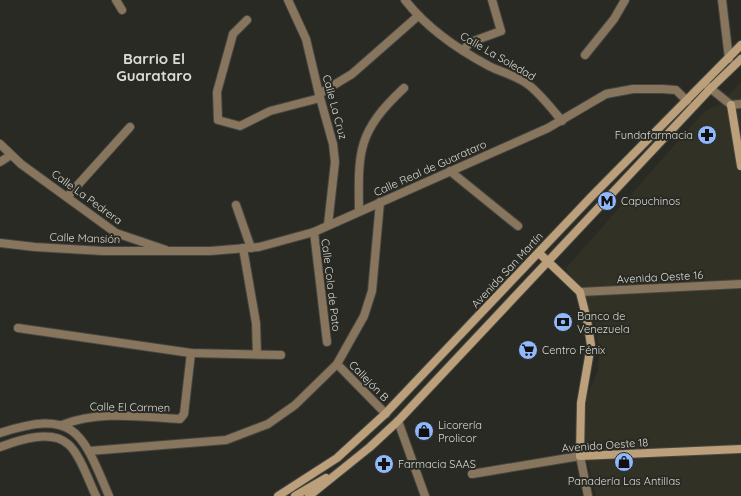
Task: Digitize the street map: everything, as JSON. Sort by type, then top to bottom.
[{"type":"main road","name":"Avenida San Martín","points":[[309,496],[350,464],[398,421],[549,262],[708,86],[741,46]]},
{"type":"main road","name":"Avenida San Martín","points":[[278,496],[330,463],[361,438],[386,414],[592,196],[687,101],[741,59]]},
{"type":"main road","points":[[731,105],[741,166]]},
{"type":"main road","points":[[539,253],[580,292],[587,320],[591,345],[581,403],[580,456]]},
{"type":"main road","name":"Avenida Oeste 18","points":[[580,456],[741,449]]},
{"type":"main road","points":[[330,463],[295,496],[350,464]]},
{"type":"street","points":[[116,0],[122,10]]},
{"type":"street","name":"Calle La Cruz","points":[[288,0],[306,39],[334,151],[328,225]]},
{"type":"street","name":"Calle La Soledad","points":[[405,0],[418,16],[463,50],[477,59],[514,76],[531,87],[562,121]]},
{"type":"street","points":[[463,50],[471,42],[501,31],[492,0]]},
{"type":"street","points":[[585,55],[614,19],[625,0]]},
{"type":"street","points":[[722,0],[729,59]]},
{"type":"street","points":[[247,20],[233,34],[217,92],[218,120],[240,126],[270,111],[320,96],[352,74],[418,16]]},
{"type":"street","points":[[708,86],[731,105],[741,104]]},
{"type":"street","points":[[359,210],[358,172],[362,146],[373,123],[382,110],[404,88]]},
{"type":"street","name":"Calle Real de Guarataro","points":[[170,251],[267,246],[314,232],[359,210],[562,121],[606,94],[633,89],[676,90],[687,101]]},
{"type":"street","points":[[67,197],[130,127]]},
{"type":"street","name":"Calle La Pedrera","points":[[0,144],[67,197],[116,233],[170,251]]},
{"type":"street","points":[[0,162],[11,154]]},
{"type":"street","points":[[450,171],[518,226]]},
{"type":"street","points":[[89,451],[226,440],[251,432],[282,415],[313,389],[337,364],[349,345],[370,303],[375,269],[380,202]]},
{"type":"street","points":[[236,205],[247,248],[256,323],[257,354]]},
{"type":"street","name":"Calle Cola de Pato","points":[[314,232],[328,342]]},
{"type":"street","name":"Calle Mansión","points":[[0,243],[71,250],[170,251]]},
{"type":"street","name":"Avenida Oeste 16","points":[[580,292],[741,284]]},
{"type":"street","points":[[18,328],[191,353],[281,355]]},
{"type":"street","name":"Calle El Carmen","points":[[62,425],[79,419],[102,416],[180,419],[184,414],[191,353]]},
{"type":"street","name":"Callejón B","points":[[337,364],[386,414]]},
{"type":"street","points":[[398,421],[425,496]]},
{"type":"street","points":[[0,433],[43,424],[62,425],[73,430],[89,451],[109,496]]},
{"type":"street","points":[[0,447],[38,438],[60,438],[74,451],[96,496]]},
{"type":"street","points":[[580,456],[588,496]]},
{"type":"street","name":"Avenida Oeste 18","points":[[472,474],[580,456]]},
{"type":"shaded area","points":[[741,82],[741,496],[596,496],[585,449],[583,405],[598,370],[599,357],[597,333],[594,318],[566,268],[703,113],[712,107],[718,106]]},
{"type":"place","name":"Fundafarmacia","points":[[707,135]]},
{"type":"place","name":"Capuchinos","points":[[607,201]]},
{"type":"place","name":"Banco de Venezuela","points":[[563,322]]},
{"type":"place","name":"Centro Fénix","points":[[528,350]]},
{"type":"place","name":"Licorería Prolicor","points":[[424,431]]},
{"type":"place","name":"Panadería Las Antillas","points":[[624,462]]},
{"type":"place","name":"Farmacia SAAS","points":[[384,464]]},
{"type":"district","name":"Barrio El Guarataro","points":[[154,66]]}]
